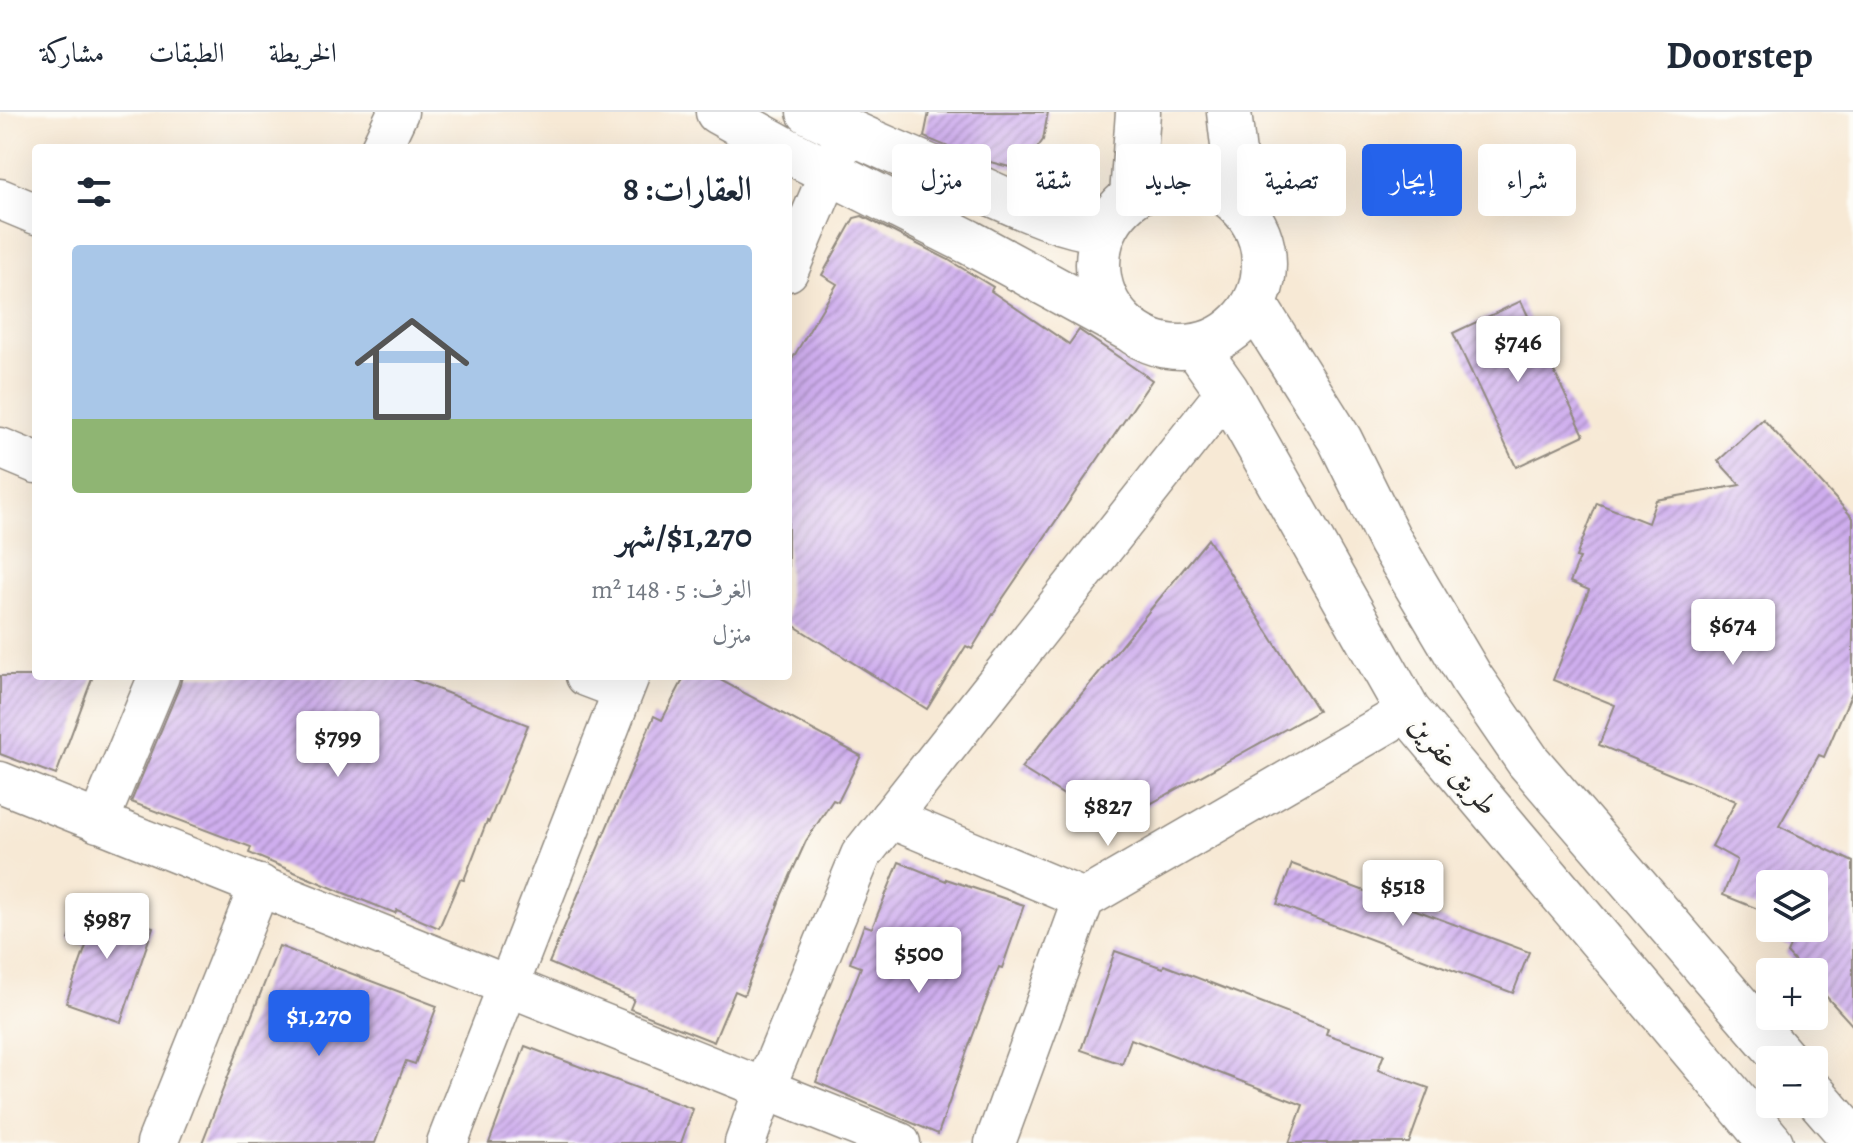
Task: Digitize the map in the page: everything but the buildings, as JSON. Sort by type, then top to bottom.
[{"type":"main road","points":[[718,112],[777,144]]},
{"type":"main road","points":[[1136,144],[1138,112]]},
{"type":"main road","points":[[1229,112],[1237,179]]},
{"type":"main road","points":[[828,122],[1039,214],[1080,228],[1104,231]]},
{"type":"main road","points":[[792,152],[969,242],[1148,341],[1171,348],[1196,347],[1220,339],[1240,325],[1255,305],[1264,279],[1264,252],[1256,225],[1249,216]]},
{"type":"main road","points":[[1116,212],[1104,231],[1098,273],[1102,294],[1112,312],[1127,328]]},
{"type":"main road","name":"طريق عفرين","points":[[1255,305],[1340,440],[1390,541],[1463,664],[1528,761],[1773,1046]]},
{"type":"main road","name":"طريق عفرين","points":[[1196,347],[1227,391],[1408,711],[1771,1143]]},
{"type":"main road","points":[[1828,1110],[1853,1139]]},
{"type":"street","points":[[383,144],[398,112]]},
{"type":"street","points":[[792,262],[830,174],[828,122]]},
{"type":"street","points":[[0,199],[32,212]]},
{"type":"street","points":[[745,1143],[861,855],[1227,391]]},
{"type":"street","points":[[0,448],[32,461]]},
{"type":"street","points":[[98,822],[157,680]]},
{"type":"street","points":[[447,1143],[626,683]]},
{"type":"street","points":[[995,1143],[1084,899],[1408,711]]},
{"type":"street","points":[[0,782],[900,1143]]},
{"type":"street","points":[[890,818],[1084,899]]},
{"type":"street","points":[[157,1143],[260,885]]}]
